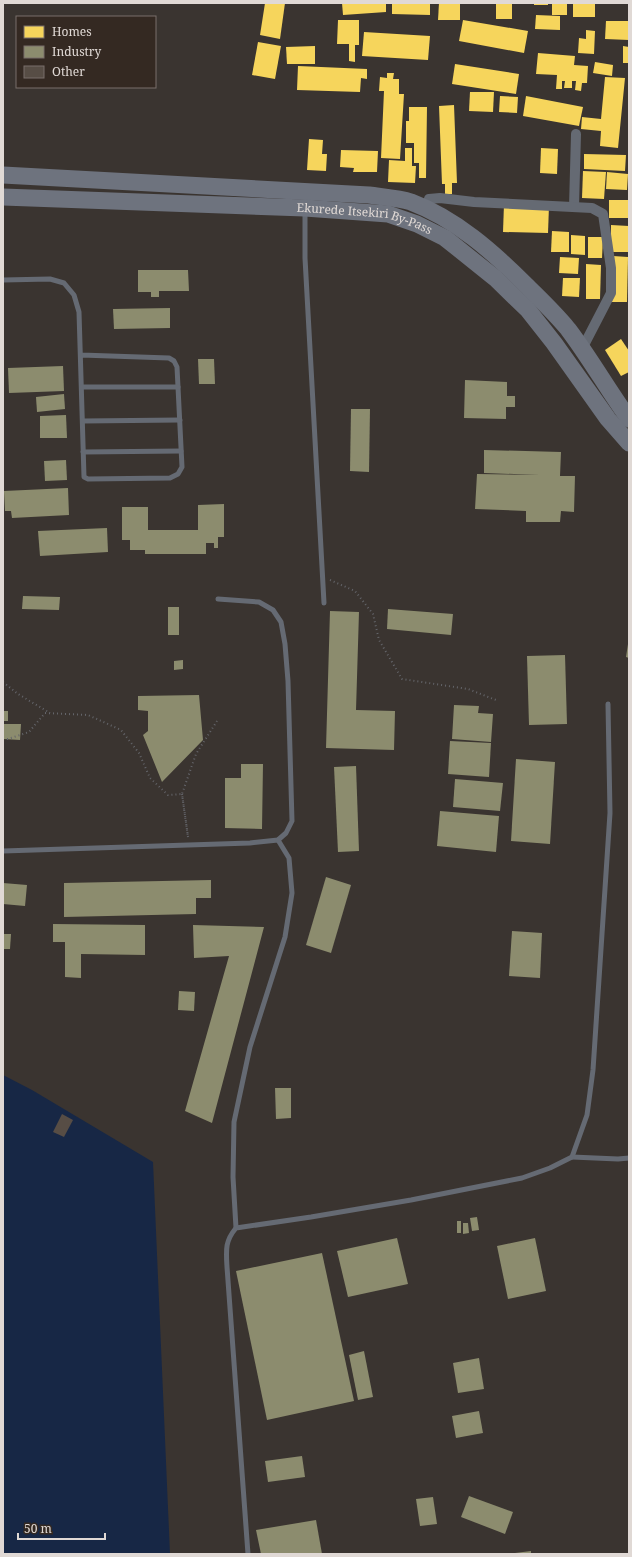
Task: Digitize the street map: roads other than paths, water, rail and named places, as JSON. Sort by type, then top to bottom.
[{"type":"main road","name":"Ekurede Itsekiri By-Pass","points":[[3,176],[370,195],[410,202],[457,226],[489,250],[545,303],[582,348],[629,419]]},
{"type":"main road","name":"Ekurede Itsekiri By-Pass","points":[[3,197],[305,208],[388,214],[417,224],[445,238],[495,278],[528,310],[554,342],[608,419],[629,443]]},
{"type":"street","points":[[574,207],[576,134]]},
{"type":"street","points":[[426,209],[429,199],[440,198],[474,202],[592,208],[603,214],[611,268],[610,293],[582,348]]},
{"type":"lane","points":[[305,208],[305,258],[324,603]]},
{"type":"lane","points":[[3,280],[50,279],[64,283],[74,295],[79,312],[84,477],[88,479],[175,477],[181,470],[181,451],[177,367],[172,359],[81,355]]},
{"type":"lane","points":[[82,387],[178,388]]},
{"type":"lane","points":[[82,421],[180,420]]},
{"type":"lane","points":[[83,452],[181,451]]},
{"type":"lane","points":[[3,851],[250,843],[278,840],[286,833],[292,821],[288,681],[285,644],[281,622],[273,610],[259,602],[218,599]]},
{"type":"lane","points":[[572,1157],[587,1115],[593,1070],[610,814],[608,704]]},
{"type":"lane","points":[[236,1228],[233,1177],[234,1122],[250,1047],[285,937],[292,892],[289,858],[278,840]]},
{"type":"lane","points":[[248,1554],[240,1467],[226,1249],[229,1236],[236,1228],[319,1216],[522,1178],[550,1168],[572,1157],[629,1158]]},
{"type":"water","points":[[3,1075],[32,1090],[153,1162],[170,1554],[3,1554]]}]
